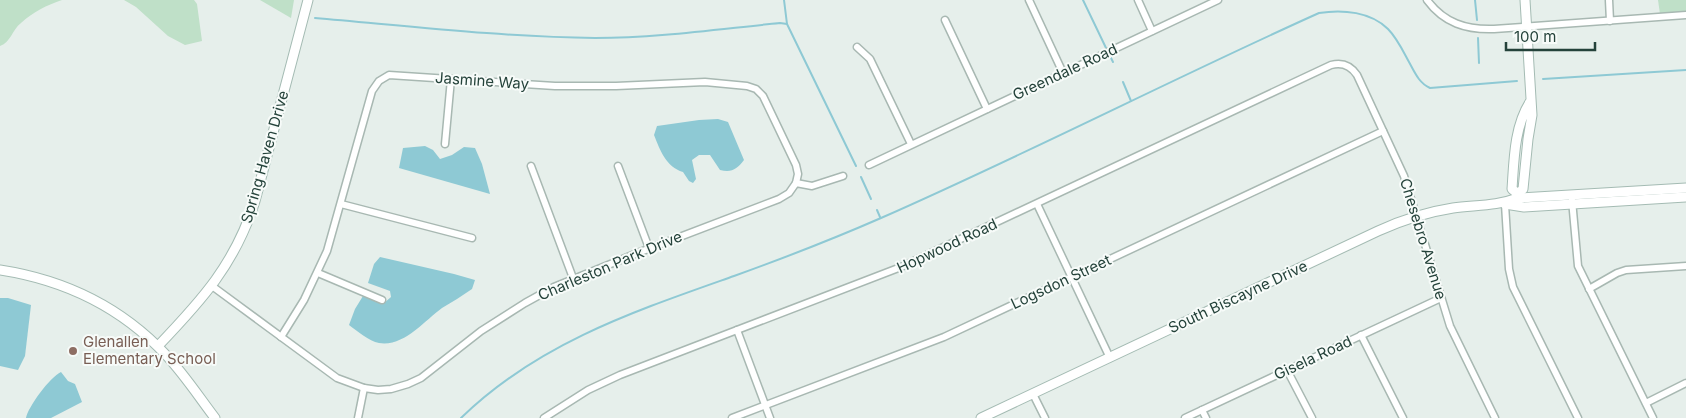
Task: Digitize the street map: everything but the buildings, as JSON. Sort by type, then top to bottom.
[{"type":"street","name":"Spring Haven Drive","points":[[158,346],[212,286],[236,249],[249,218],[308,0]]},
{"type":"street","points":[[1028,0],[1063,73]]},
{"type":"street","points":[[1138,0],[1152,31]]},
{"type":"street","name":"Greendale Road","points":[[911,144],[1218,0]]},
{"type":"street","points":[[1427,0],[1445,18],[1467,28],[1484,29],[1686,15]]},
{"type":"street","points":[[1518,200],[1522,189],[1532,115],[1524,0]]},
{"type":"street","points":[[1609,0],[1610,21]]},
{"type":"street","points":[[945,20],[987,109]]},
{"type":"street","points":[[857,47],[867,54],[872,61],[911,144],[869,165]]},
{"type":"street","name":"Hopwood Road","points":[[544,418],[580,395],[620,374],[900,267],[1331,65],[1345,65]]},
{"type":"street","name":"Chesebro Avenue","points":[[1345,65],[1357,75],[1404,176],[1450,326],[1494,418]]},
{"type":"street","name":"Jasmine Way","points":[[281,337],[318,273],[332,236],[370,94],[377,83],[393,75],[565,86],[705,82],[750,86],[763,96],[795,161],[798,174],[796,183]]},
{"type":"street","points":[[445,144],[451,79]]},
{"type":"street","name":"Logsdon Street","points":[[732,418],[944,337],[1383,131]]},
{"type":"street","points":[[531,166],[573,278]]},
{"type":"street","points":[[618,166],[649,248]]},
{"type":"street","points":[[796,183],[812,186],[843,176]]},
{"type":"street","name":"Charleston Park Drive","points":[[212,286],[337,378],[364,388],[390,389],[417,380],[495,321],[573,278],[784,197],[796,183]]},
{"type":"street","name":"South Biscayne Drive","points":[[1572,200],[1686,188]]},
{"type":"street","name":"South Biscayne Drive","points":[[981,418],[1378,231],[1417,216],[1460,207],[1504,204],[1518,200],[1686,197]]},
{"type":"street","points":[[1572,200],[1577,260],[1589,289],[1653,418]]},
{"type":"street","points":[[341,204],[472,238]]},
{"type":"street","points":[[1037,204],[1110,358]]},
{"type":"street","points":[[1504,204],[1509,268],[1513,287],[1578,418]]},
{"type":"street","points":[[1589,289],[1626,270],[1686,266]]},
{"type":"street","points":[[0,270],[46,279],[94,298],[133,324],[158,346],[179,370],[215,418]]},
{"type":"street","points":[[318,273],[382,300]]},
{"type":"street","name":"Gisela Road","points":[[1185,418],[1441,298]]},
{"type":"street","points":[[737,330],[770,418]]},
{"type":"street","points":[[1361,335],[1403,418]]},
{"type":"street","points":[[1288,370],[1312,418]]},
{"type":"street","points":[[1646,403],[1686,383]]},
{"type":"street","points":[[358,418],[364,388]]},
{"type":"street","points":[[1033,394],[1044,418]]},
{"type":"street","points":[[1202,410],[1206,418]]},
{"type":"green space","points":[[0,0],[62,0],[30,15],[18,26],[7,42],[0,46]]},
{"type":"green space","points":[[124,0],[194,0],[197,4],[202,41],[185,45],[168,36],[136,7]]},
{"type":"green space","points":[[260,0],[294,0],[291,18]]},
{"type":"green space","points":[[1658,0],[1686,0],[1686,12],[1660,14]]},
{"type":"water","points":[[718,119],[728,122],[744,160],[734,170],[724,171],[720,170],[710,155],[699,155],[692,160],[696,179],[693,183],[689,181],[683,172],[677,170],[664,157],[654,135],[657,126]]},
{"type":"water","points":[[425,146],[433,150],[440,159],[452,155],[464,147],[475,148],[482,164],[490,194],[399,168],[403,148]]},
{"type":"water","points":[[380,257],[475,280],[472,289],[442,308],[413,332],[397,341],[379,343],[367,338],[349,325],[355,309],[363,296],[383,304],[391,297],[390,291],[368,283],[374,264]]},
{"type":"water","points":[[0,298],[8,298],[31,305],[25,356],[18,370],[0,366]]},
{"type":"water","points":[[61,372],[68,381],[75,384],[82,402],[51,418],[26,418],[40,393]]},
{"type":"waterway","points":[[784,0],[787,24]]},
{"type":"waterway","points":[[1083,0],[1107,50]]},
{"type":"waterway","points":[[1475,0],[1477,20]]},
{"type":"waterway","points":[[461,418],[522,369],[555,349],[589,332],[660,302],[790,255],[881,218],[1319,13],[1338,11],[1356,13],[1381,23],[1397,40],[1418,77],[1430,88],[1517,81]]},
{"type":"waterway","points":[[315,18],[420,28],[595,38],[665,35],[780,23],[787,24],[856,166]]},
{"type":"waterway","points":[[1478,38],[1479,63]]},
{"type":"waterway","points":[[1109,54],[1113,62]]},
{"type":"waterway","points":[[1543,79],[1686,70]]},
{"type":"waterway","points":[[1123,82],[1131,101]]},
{"type":"waterway","points":[[861,177],[871,199]]},
{"type":"waterway","points":[[877,210],[880,217]]},
{"type":"place","name":"Glenallen Elementary School","points":[[73,351]]}]
